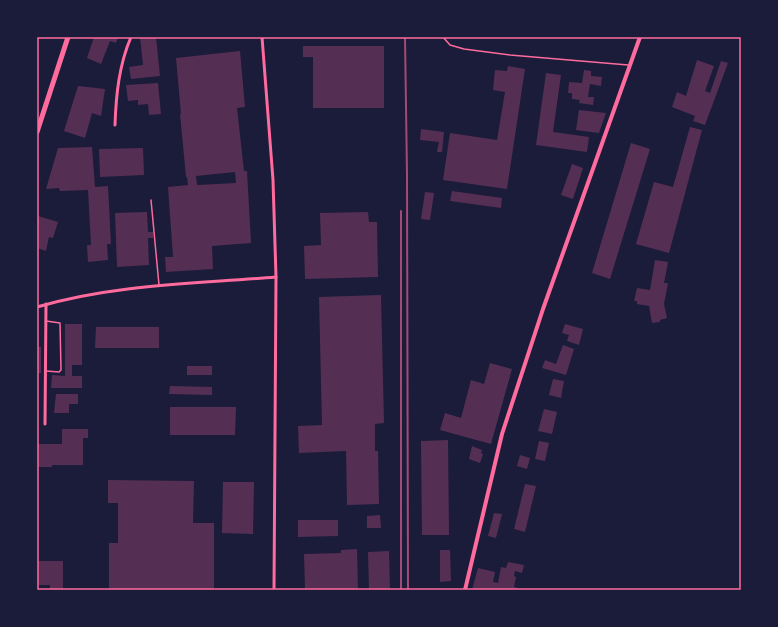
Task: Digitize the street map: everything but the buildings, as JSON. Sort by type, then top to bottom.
[{"type":"highway","points":[[37,132],[68,37]]},
{"type":"street","points":[[114,125],[118,82],[122,63],[131,37]]},
{"type":"street","points":[[262,37],[273,180],[276,277],[274,590]]},
{"type":"street","points":[[465,590],[504,427],[543,309],[640,37]]},
{"type":"street","points":[[37,307],[102,292],[160,285],[276,277]]},
{"type":"street","points":[[45,424],[46,304]]},
{"type":"lane","points":[[443,37],[450,45],[464,49],[510,55],[630,66]]},
{"type":"lane","points":[[151,200],[160,285]]},
{"type":"lane","points":[[46,321],[60,322],[61,370],[59,372],[46,371]]},
{"type":"railway","points":[[405,37],[407,175],[408,590]]},
{"type":"railway","points":[[401,211],[401,590]]}]
